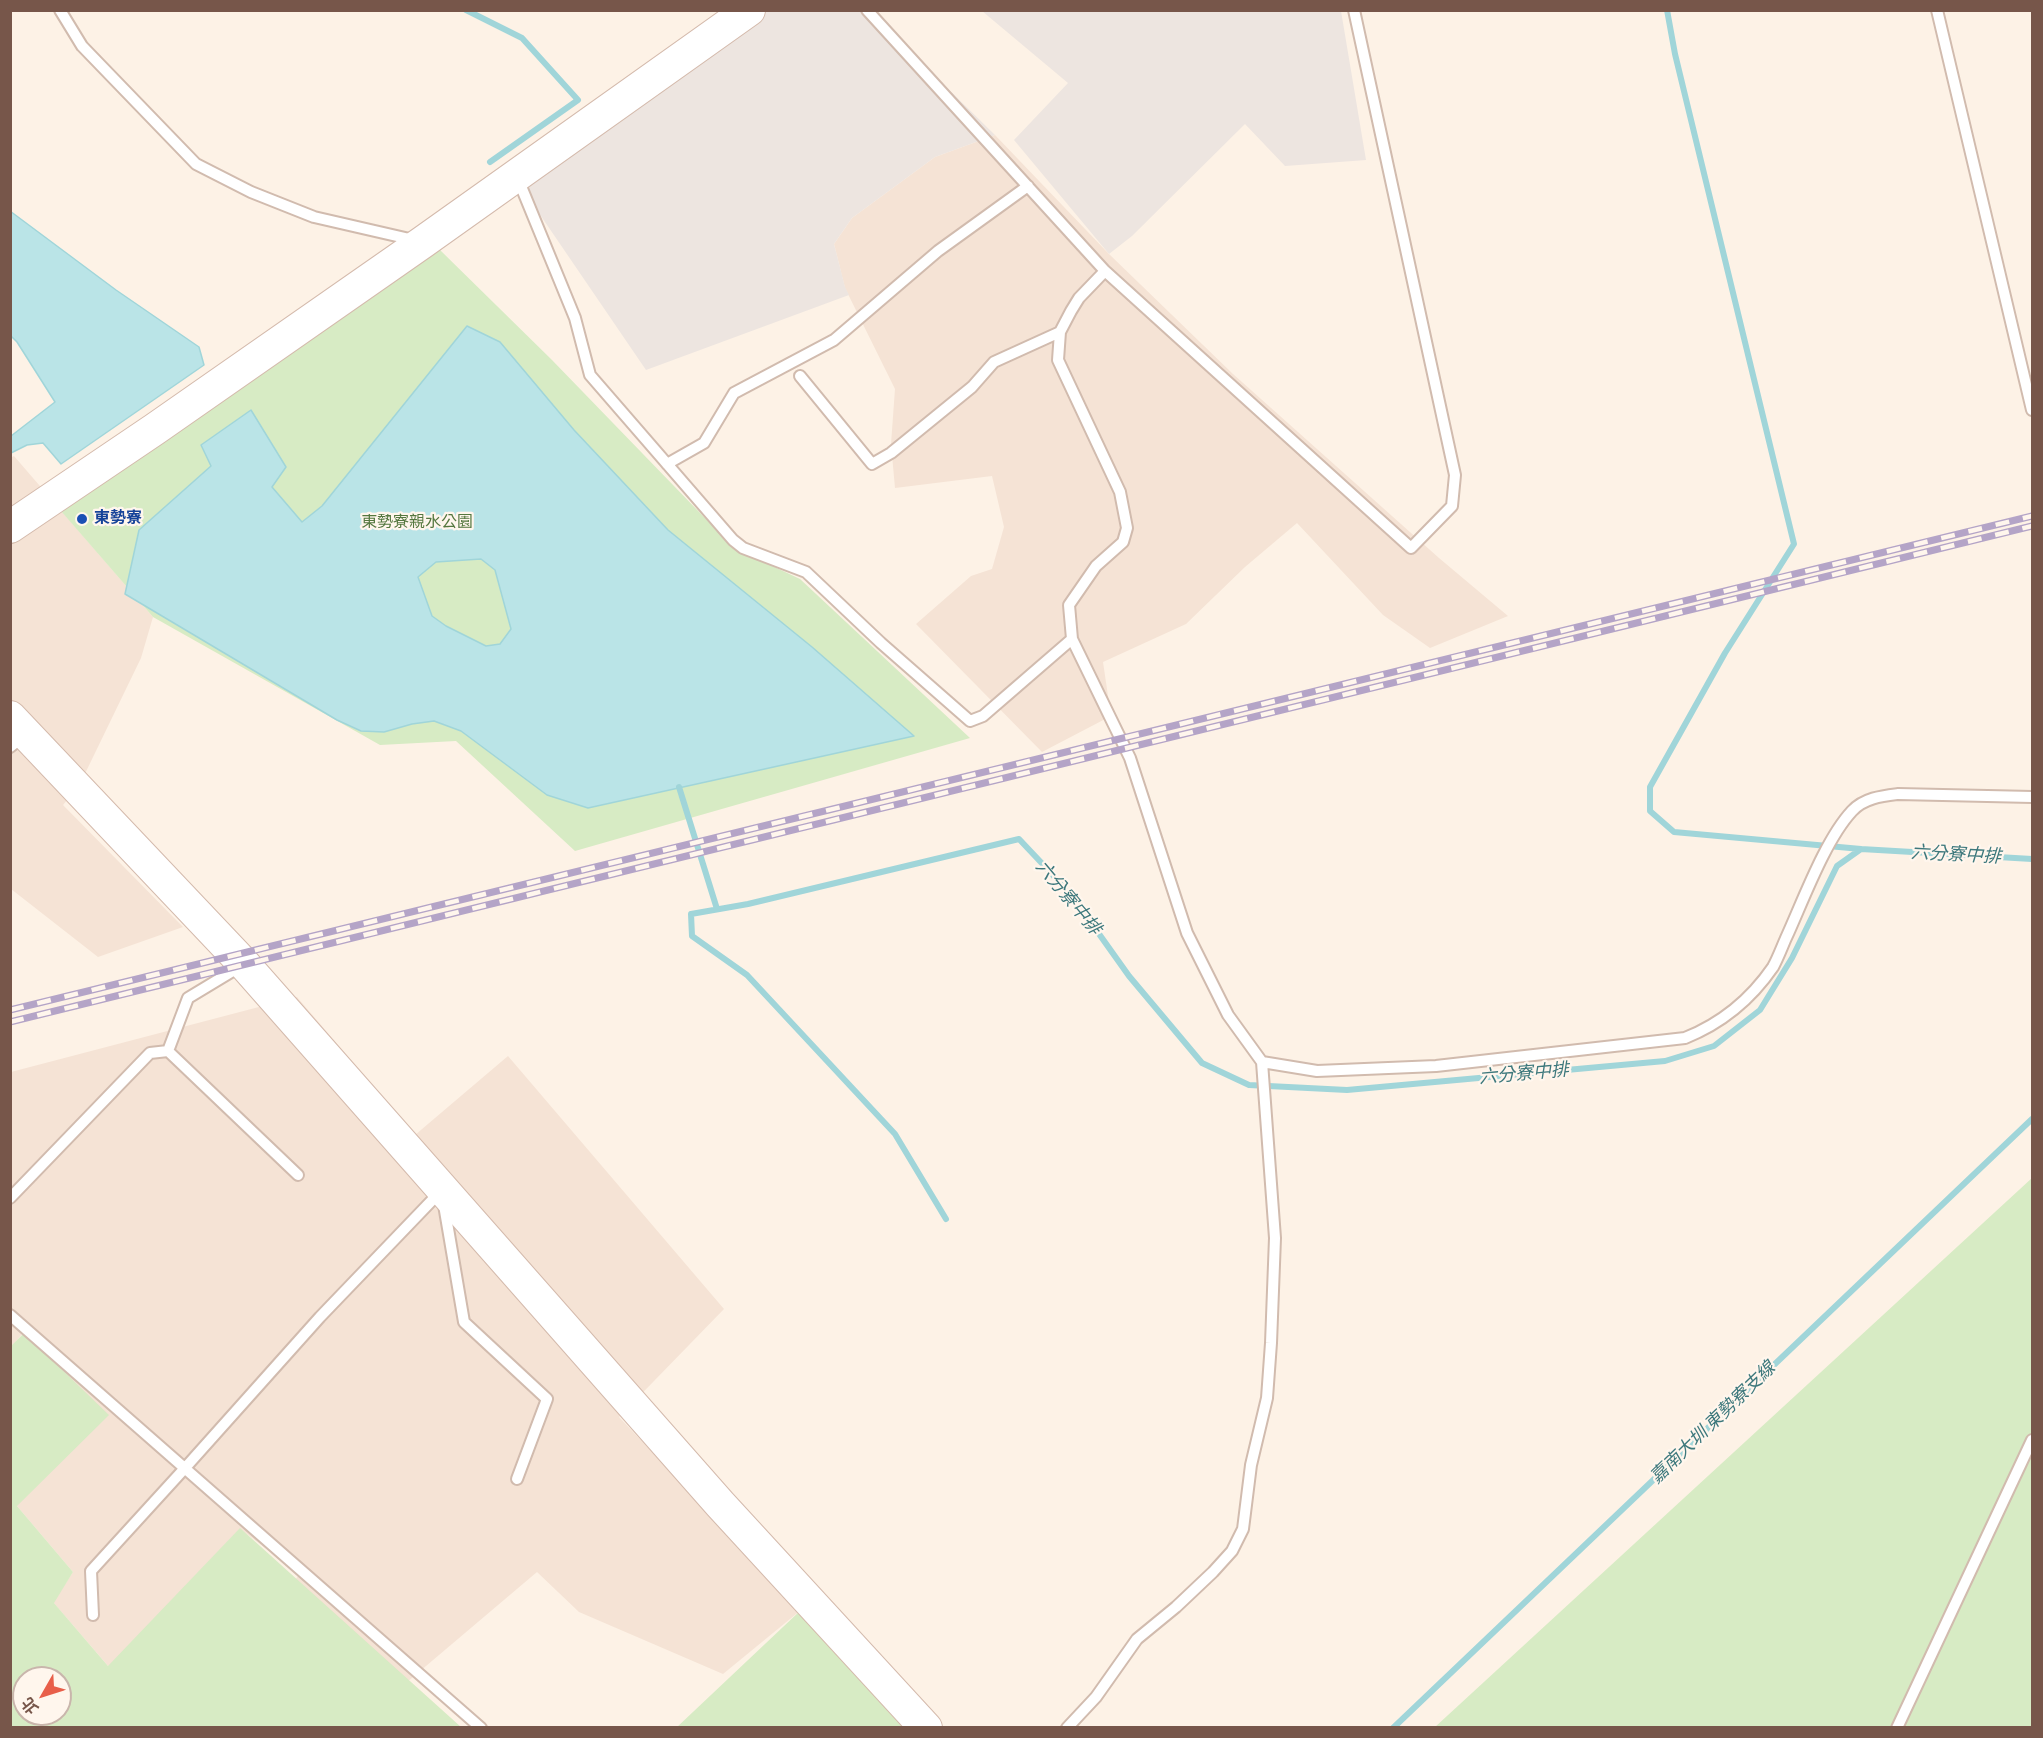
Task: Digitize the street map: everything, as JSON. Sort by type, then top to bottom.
[{"type":"street","points":[[10,527],[164,423],[750,10]]},
{"type":"street","points":[[16,733],[244,964],[720,1504],[926,1728]]},
{"type":"lane","points":[[60,10],[82,46],[196,164],[251,192],[314,217],[423,242]]},
{"type":"lane","points":[[867,10],[1105,271],[1411,548],[1452,506],[1455,475],[1354,10]]},
{"type":"lane","points":[[1937,10],[2032,410]]},
{"type":"lane","points":[[517,176],[575,318],[590,375],[733,540],[743,548],[806,572],[881,643],[970,721],[983,716],[1072,639]]},
{"type":"lane","points":[[667,464],[704,443],[734,393],[834,340],[938,251],[1028,186]]},
{"type":"lane","points":[[1067,1728],[1096,1697],[1137,1639],[1213,1572],[1232,1551],[1243,1529],[1251,1465],[1267,1398],[1275,1238],[1262,1067],[1228,1015],[1187,933],[1130,758],[1072,639],[1069,605],[1096,566],[1122,542],[1127,528],[1120,492],[1058,360],[1060,332],[1079,298],[1105,271]]},
{"type":"lane","points":[[800,376],[872,464],[891,453],[972,387],[994,362],[1060,332]]},
{"type":"lane","points":[[1262,1067],[1317,1071],[1436,1066],[1685,1038],[1708,1029],[1730,1013],[1773,966],[1823,859],[1853,810],[1876,796],[1898,794],[2032,797]]},
{"type":"lane","points":[[168,1051],[188,998],[244,964]]},
{"type":"lane","points":[[10,1198],[150,1053],[168,1051],[298,1175]]},
{"type":"lane","points":[[93,1615],[91,1571],[320,1317],[442,1190]]},
{"type":"lane","points":[[442,1190],[464,1322],[548,1400],[516,1479]]},
{"type":"lane","points":[[10,1315],[481,1728]]},
{"type":"lane","points":[[1897,1728],[2032,1440]]},
{"type":"shaded area","points":[[754,11],[869,11],[995,135],[935,157],[852,218],[834,244],[849,295],[646,370],[515,178]]},
{"type":"shaded area","points":[[982,11],[1341,11],[1366,160],[1285,166],[1245,124],[1132,236],[1109,254],[1014,140],[1068,83]]},
{"type":"shaded area","points":[[995,135],[1109,254],[1233,374],[1439,558],[1508,616],[1430,648],[1383,615],[1297,523],[1245,567],[1186,624],[1103,662],[1111,716],[1042,752],[916,624],[971,576],[992,569],[1004,527],[992,476],[895,488],[891,444],[895,389],[845,288],[834,244],[852,218],[935,157]]},
{"type":"shaded area","points":[[14,456],[153,617],[141,658],[79,786],[63,805],[183,927],[98,957],[11,889],[10,458]]},
{"type":"shaded area","points":[[297,997],[415,1135],[508,1056],[724,1309],[619,1417],[801,1610],[723,1674],[579,1612],[537,1572],[354,1727],[229,1654],[300,1574],[240,1529],[109,1667],[53,1602],[73,1572],[17,1506],[23,1333],[11,1347],[11,1072]]},
{"type":"green space","name":"東勢寮親水公園","points":[[440,250],[552,360],[734,548],[800,579],[970,738],[575,851],[456,741],[380,745],[153,617],[61,511]]},
{"type":"green space","points":[[2032,1178],[2032,1727],[1435,1727]]},
{"type":"green space","points":[[24,1333],[109,1415],[17,1506],[73,1572],[54,1603],[108,1666],[240,1528],[461,1727],[11,1727],[10,1347]]},
{"type":"green space","points":[[801,1610],[908,1728],[676,1728]]},
{"type":"water","points":[[10,211],[116,290],[199,347],[204,365],[61,464],[43,443],[27,445],[11,453],[11,436],[55,402],[11,336]]},
{"type":"water","name":"東勢寮親水公園","points":[[467,326],[500,342],[574,430],[668,530],[812,647],[914,736],[588,808],[547,795],[461,731],[434,721],[384,732],[361,731],[337,720],[125,594],[139,530],[211,466],[201,445],[251,410],[286,467],[272,487],[302,522],[322,506]],"holes":[[[481,559],[495,570],[511,629],[500,644],[486,646],[446,626],[432,616],[418,577],[436,562]]]},
{"type":"waterway","points":[[466,10],[522,38],[578,100],[490,162]]},
{"type":"waterway","points":[[1667,10],[1675,54],[1794,544],[1725,653],[1650,787],[1650,811],[1674,832],[1861,849]]},
{"type":"waterway","points":[[679,787],[717,909]]},
{"type":"waterway","name":"六分寮中排","points":[[946,1219],[895,1134],[747,975],[692,936],[691,914],[748,904],[1019,839],[1082,910],[1129,976],[1202,1063],[1249,1085],[1347,1090],[1665,1061],[1714,1046],[1760,1010],[1792,958],[1837,866],[1861,849],[2032,859]]},
{"type":"waterway","name":"嘉南大圳 東勢寮支線","points":[[1393,1728],[2032,1119]]},
{"type":"railway","points":[[10,1010],[2032,516]]},
{"type":"railway","points":[[10,1022],[2032,526]]},
{"type":"place","name":"東勢寮","points":[[82,519]]}]
